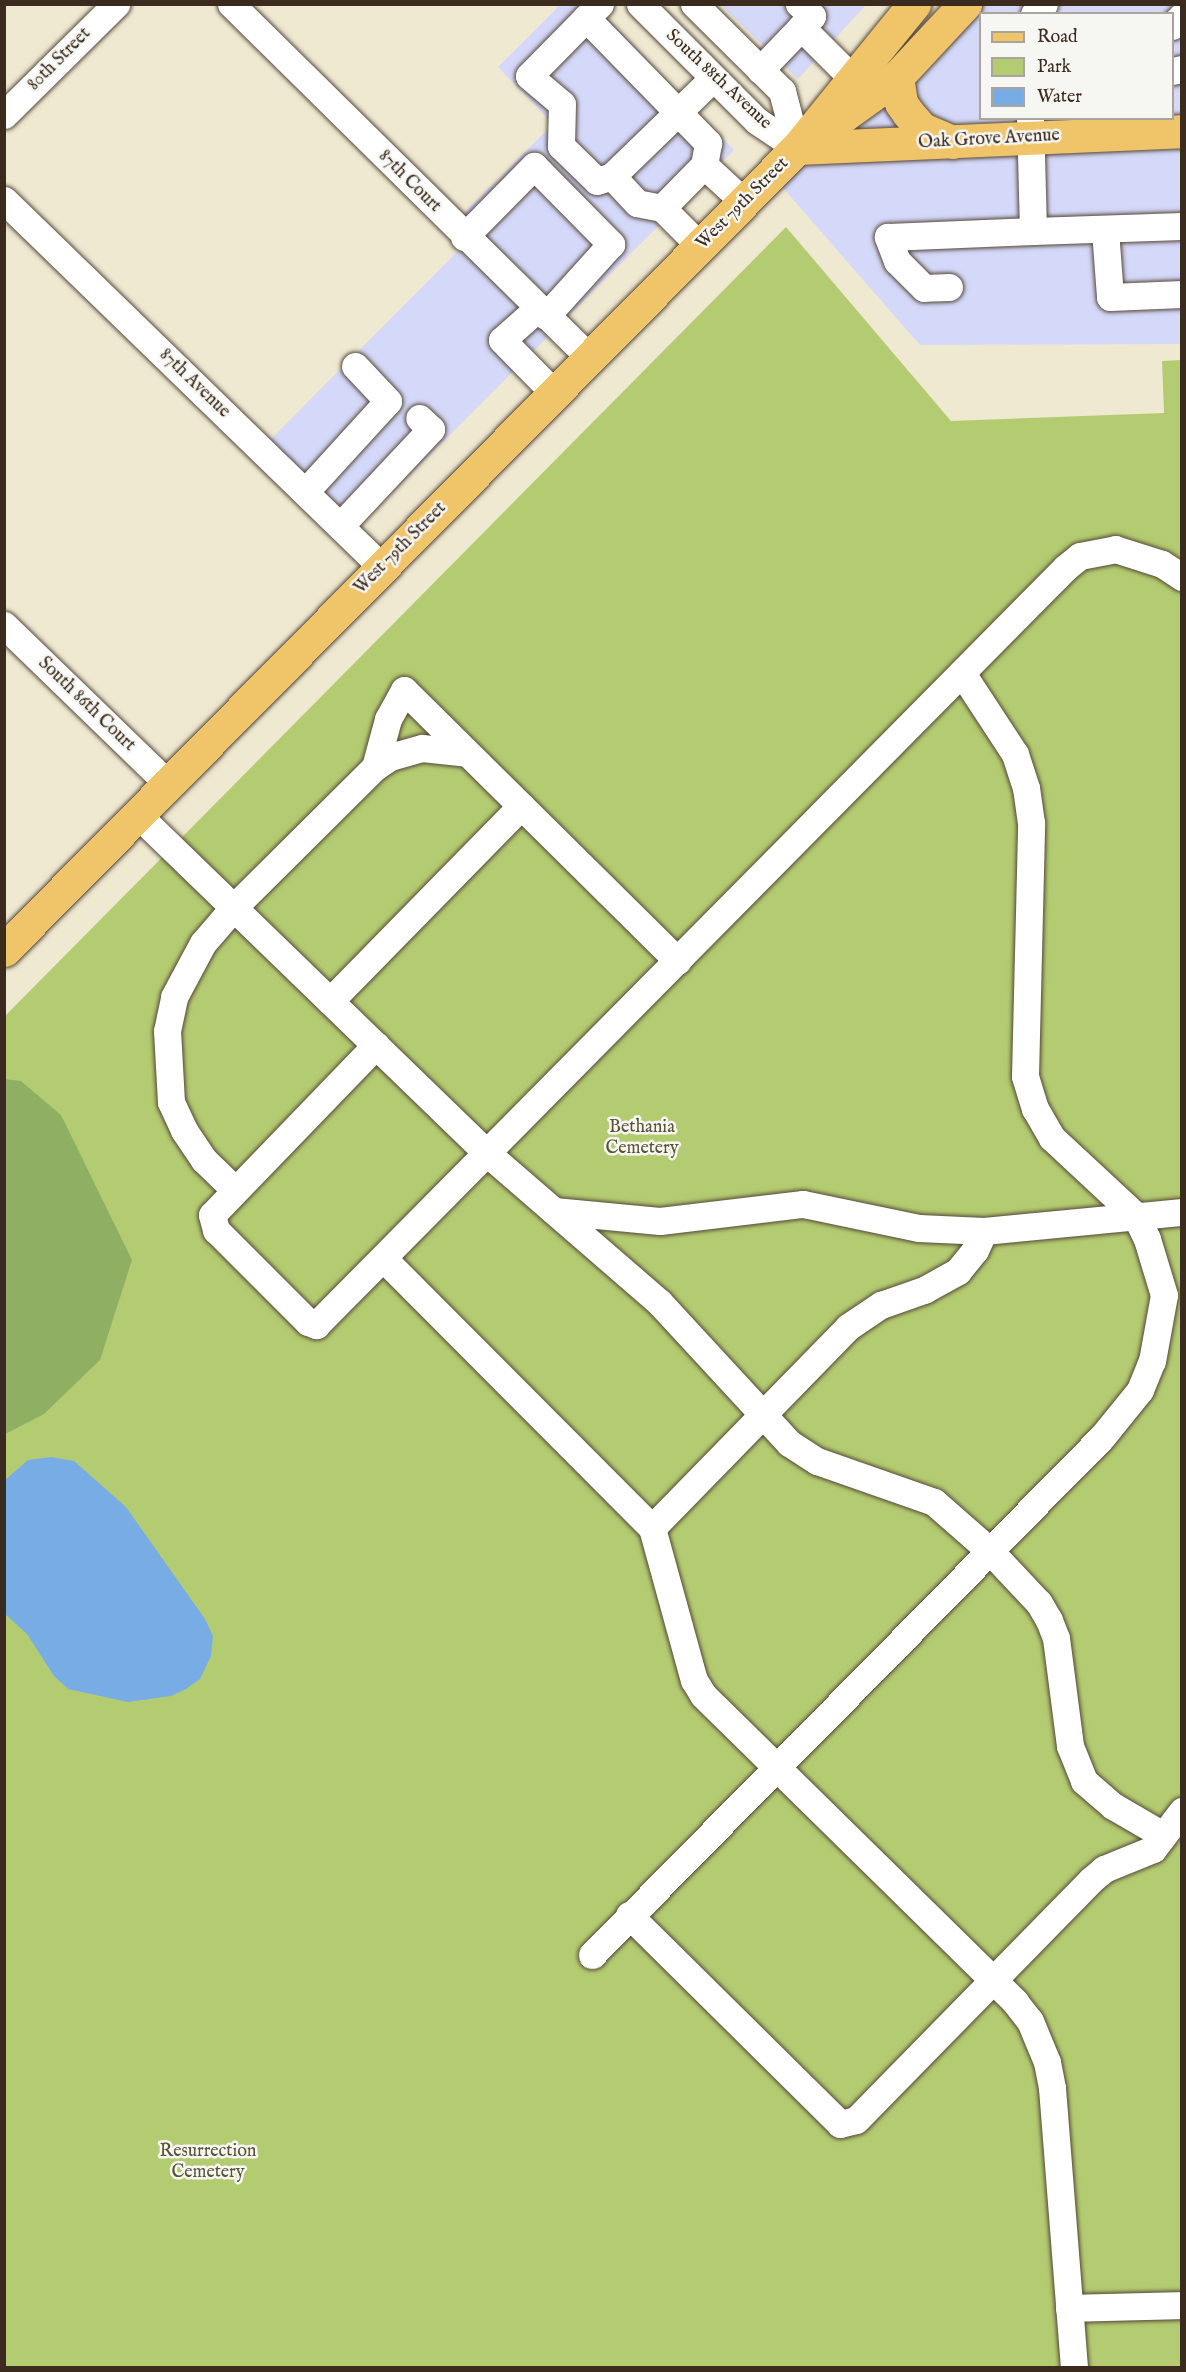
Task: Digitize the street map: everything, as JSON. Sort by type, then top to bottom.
[{"type":"main road","points":[[862,88],[915,4]]},
{"type":"main road","points":[[862,88],[897,77],[965,4]]},
{"type":"main road","points":[[897,77],[901,103],[908,113],[922,129],[952,142]]},
{"type":"main road","name":"West 79th Street","points":[[4,950],[700,246],[862,88]]},
{"type":"main road","name":"Oak Grove Avenue","points":[[798,148],[952,142],[1031,128],[1182,131]]},
{"type":"street","name":"80th Street","points":[[4,115],[116,4]]},
{"type":"street","name":"87th Court","points":[[231,4],[464,237],[590,358]]},
{"type":"street","name":"South 88th Avenue","points":[[640,4],[757,121],[798,148]]},
{"type":"street","name":"South 88th Avenue","points":[[707,9],[760,70],[782,91],[798,148]]},
{"type":"street","points":[[662,208],[704,165],[708,143],[678,111],[593,11],[529,76],[562,104],[561,146],[597,181],[612,176],[678,111],[713,78]]},
{"type":"street","points":[[760,70],[800,16],[862,88]]},
{"type":"street","points":[[1031,128],[1033,231]]},
{"type":"street","points":[[704,165],[744,202]]},
{"type":"street","points":[[464,237],[534,166],[611,244],[542,312],[502,340],[555,394]]},
{"type":"street","points":[[612,176],[637,203],[662,208],[700,246]]},
{"type":"street","name":"87th Avenue","points":[[4,200],[383,568]]},
{"type":"street","points":[[949,288],[924,288],[897,261],[888,237],[1182,226]]},
{"type":"street","points":[[1105,230],[1110,297],[1182,294]]},
{"type":"street","points":[[305,492],[388,401],[355,366]]},
{"type":"street","points":[[340,526],[431,429],[419,418]]},
{"type":"street","points":[[376,1046],[217,1207],[212,1223],[308,1322],[316,1325],[322,1322],[1080,556],[1115,549],[1162,564],[1182,577]]},
{"type":"street","name":"South 86th Court","points":[[4,626],[168,784]]},
{"type":"street","points":[[592,1955],[1102,1437],[1140,1390],[1152,1361],[1173,1294],[1157,1265],[1136,1216],[1072,1161],[1052,1138],[1035,1109],[1025,1076],[1023,1043],[1031,824],[1026,788],[1015,754],[962,673]]},
{"type":"street","points":[[375,767],[388,719],[404,690],[678,961]]},
{"type":"street","points":[[234,1190],[204,1160],[183,1130],[171,1102],[167,1042],[174,997],[186,969],[234,908],[375,767],[390,756],[422,748],[468,753]]},
{"type":"street","points":[[330,1001],[521,806]]},
{"type":"street","points":[[138,814],[488,1154],[676,1319],[789,1443],[817,1461],[918,1496],[949,1511],[990,1551],[1032,1594],[1049,1620],[1056,1638],[1070,1746],[1084,1781],[1113,1806],[1163,1835]]},
{"type":"street","points":[[554,1211],[660,1221],[803,1204],[919,1228],[984,1231],[1182,1212]]},
{"type":"street","points":[[652,1528],[856,1321],[958,1271],[975,1250],[984,1231]]},
{"type":"street","points":[[384,1259],[652,1528],[694,1680],[715,1709],[1030,2021],[1047,2062],[1074,2367]]},
{"type":"street","points":[[629,1915],[840,2124],[856,2120],[1104,1869],[1145,1854],[1182,1811]]},
{"type":"street","points":[[1069,2308],[1182,2305]]},
{"type":"shaded area","points":[[560,5],[595,5],[734,150],[340,545],[251,459],[462,247],[446,231],[553,124],[498,67]]},
{"type":"shaded area","points":[[721,5],[866,5],[798,79]]},
{"type":"shaded area","points":[[982,5],[1181,5],[1181,124],[822,142],[908,83]]},
{"type":"shaded area","points":[[1181,140],[1181,344],[920,345],[776,180],[798,158]]},
{"type":"green space","name":"Bethania Cemetery","points":[[786,227],[951,421],[1164,413],[1162,361],[1181,360],[1181,2367],[5,2368],[5,1016]]},
{"type":"green space","points":[[5,1079],[21,1081],[61,1115],[132,1260],[100,1360],[44,1414],[5,1434]]},
{"type":"water","points":[[51,1457],[74,1461],[126,1507],[205,1619],[213,1636],[211,1656],[200,1679],[186,1689],[171,1696],[128,1702],[68,1689],[54,1676],[27,1634],[5,1614],[5,1480],[28,1460]]},
{"type":"park label","name":"Resurrection Cemetery","points":[[208,2163]]}]
